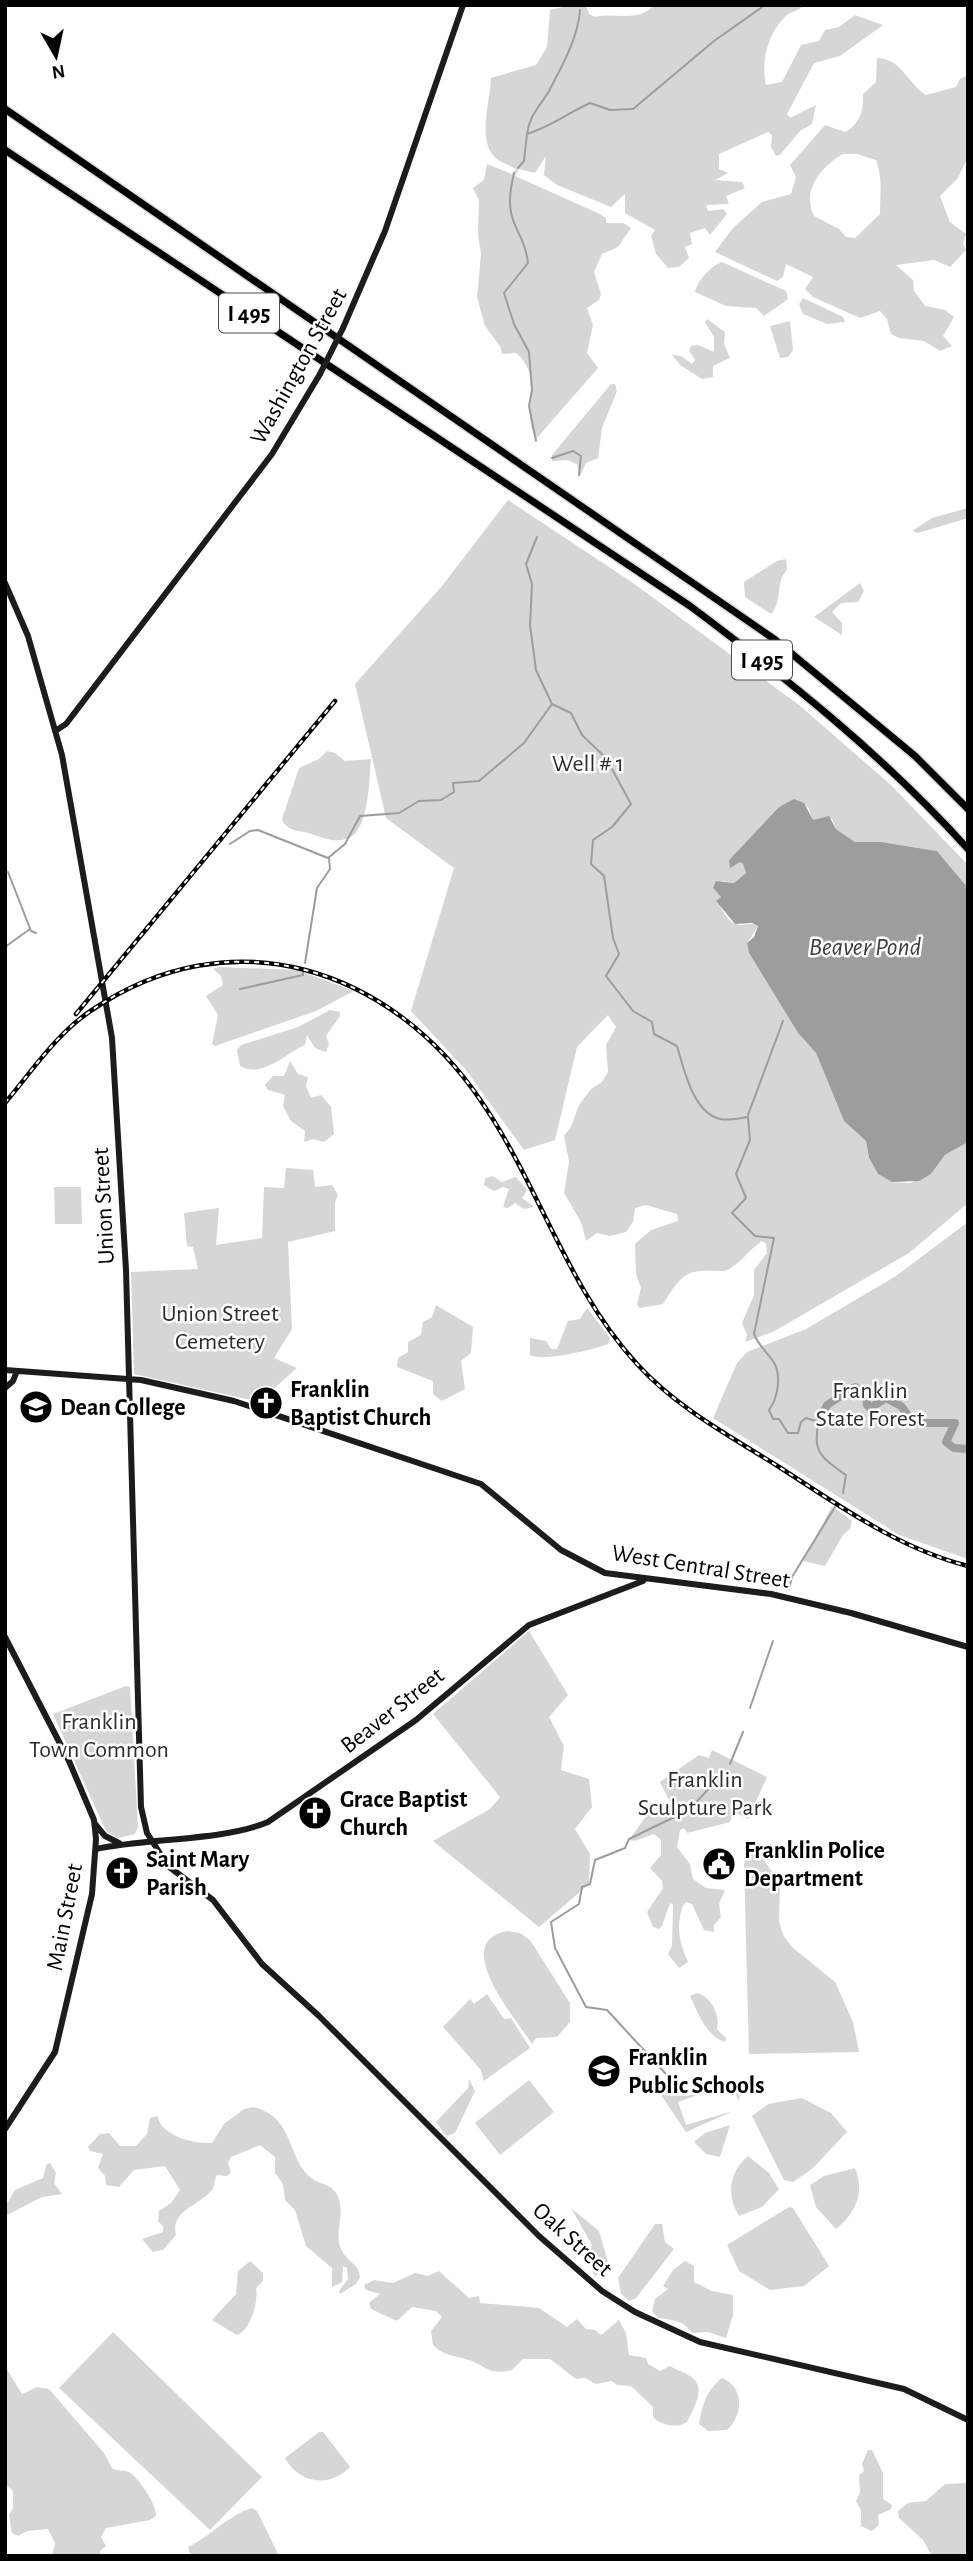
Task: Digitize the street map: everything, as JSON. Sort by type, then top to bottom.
[{"type":"highway","name":"I 495","points":[[5,107],[539,475],[810,667],[915,756],[968,809]]},
{"type":"highway","name":"I 495","points":[[5,150],[690,607],[769,665],[865,746],[968,849]]},
{"type":"main road","name":"Washington Street","points":[[55,731],[66,724],[265,465],[296,420],[343,328],[385,231],[463,5]]},
{"type":"main road","name":"Union Street","points":[[5,583],[28,635],[55,731],[74,813],[112,1038],[126,1270],[141,1807],[149,1840]]},
{"type":"main road","name":"West Central Street","points":[[5,1370],[128,1379],[193,1390],[279,1414],[481,1484],[561,1550],[605,1573],[771,1594],[826,1606],[968,1647]]},
{"type":"main road","points":[[5,1388],[13,1381],[17,1371]]},
{"type":"main road","points":[[605,1573],[611,1582],[608,1592]]},
{"type":"main road","name":"Beaver Street","points":[[96,1849],[240,1830],[275,1818],[416,1720],[523,1628],[608,1592],[647,1580]]},
{"type":"main road","name":"Main Street","points":[[5,1637],[71,1766],[95,1823],[96,1849],[92,1894],[53,2055],[5,2129]]},
{"type":"main road","points":[[95,1823],[105,1836],[121,1844]]},
{"type":"main road","name":"Oak Street","points":[[149,1840],[171,1869],[213,1900],[262,1964],[319,2016],[539,2236],[606,2294],[640,2314],[700,2342],[904,2389],[968,2420]]},
{"type":"green space","points":[[586,5],[589,14],[595,17],[641,14],[654,5],[804,5],[785,17],[770,40],[764,67],[766,85],[782,82],[801,45],[819,41],[825,30],[839,27],[855,15],[883,25],[840,56],[814,63],[787,114],[790,118],[816,105],[812,124],[800,131],[780,155],[776,156],[771,147],[772,135],[768,132],[719,154],[719,169],[728,173],[715,180],[742,182],[745,188],[726,196],[729,204],[706,205],[708,211],[723,209],[727,214],[710,235],[705,228],[690,233],[692,244],[685,247],[689,258],[679,267],[668,268],[656,254],[651,236],[655,230],[625,213],[625,194],[611,207],[557,185],[544,175],[546,156],[535,173],[519,169],[515,176],[600,214],[606,218],[606,223],[623,223],[631,228],[618,247],[602,254],[594,272],[601,294],[599,300],[587,308],[593,325],[587,353],[598,368],[536,439],[530,417],[531,383],[525,362],[516,353],[502,354],[500,346],[485,326],[477,297],[481,254],[478,234],[479,200],[473,188],[484,180],[487,164],[512,174],[516,169],[496,158],[487,142],[486,120],[491,78],[536,65],[547,47],[550,10]]},
{"type":"green space","points":[[877,58],[892,62],[926,95],[956,87],[960,79],[968,75],[968,157],[958,178],[940,196],[950,222],[966,234],[963,243],[966,250],[950,267],[934,260],[896,265],[913,280],[914,291],[925,306],[945,310],[954,317],[943,336],[952,346],[940,351],[924,341],[899,338],[891,334],[887,319],[880,311],[860,318],[813,297],[805,289],[813,277],[786,264],[783,277],[777,281],[715,252],[733,228],[762,202],[791,194],[796,177],[790,165],[825,125],[845,132],[850,129],[858,121],[862,111],[863,94],[876,82]],"holes":[[[843,154],[857,154],[876,160],[881,193],[880,214],[855,238],[846,237],[839,229],[814,216],[810,197],[816,180],[828,165]]]},
{"type":"green space","points":[[722,262],[786,291],[788,299],[764,316],[756,308],[726,306],[695,292],[706,274]]},
{"type":"green space","points":[[803,298],[843,317],[845,322],[827,324],[803,314],[799,304]]},
{"type":"green space","points":[[707,319],[725,332],[724,344],[730,358],[713,366],[713,377],[702,379],[680,365],[672,355],[681,356],[692,364],[695,360],[689,351],[691,346],[698,345],[714,352],[714,337],[705,322]]},
{"type":"green space","points":[[790,321],[793,350],[788,357],[780,358],[770,326]]},
{"type":"green space","points":[[611,384],[615,384],[617,391],[602,428],[598,458],[586,463],[580,476],[577,464],[567,460],[552,461],[552,455]]},
{"type":"green space","name":"Well # 1","points":[[508,500],[633,583],[799,705],[891,785],[968,865],[968,888],[937,851],[881,842],[855,842],[836,829],[832,819],[813,821],[808,807],[794,800],[779,807],[729,860],[733,866],[740,862],[743,864],[746,873],[734,883],[722,881],[713,888],[721,896],[717,903],[730,921],[739,925],[758,926],[747,943],[749,953],[798,1033],[816,1053],[844,1121],[866,1141],[869,1158],[878,1174],[892,1182],[910,1183],[931,1174],[945,1155],[968,1142],[968,1203],[909,1253],[773,1332],[745,1342],[747,1335],[742,1323],[754,1295],[754,1270],[767,1253],[766,1244],[762,1241],[725,1271],[688,1274],[676,1284],[663,1304],[640,1308],[637,1305],[641,1288],[636,1274],[635,1244],[651,1230],[678,1221],[677,1214],[646,1205],[635,1208],[633,1222],[626,1232],[610,1236],[597,1233],[586,1241],[581,1222],[564,1193],[569,1162],[564,1136],[571,1127],[579,1105],[608,1072],[606,1045],[616,1027],[608,1015],[577,1047],[555,1140],[524,1150],[466,1070],[411,1011],[454,868],[386,818],[355,684],[442,586]]},
{"type":"green space","points":[[968,508],[968,518],[918,533],[912,531],[932,518]]},
{"type":"green space","points":[[786,559],[787,570],[781,580],[777,604],[771,614],[745,597],[744,582],[777,561]]},
{"type":"green space","points":[[860,583],[864,591],[858,602],[841,603],[832,612],[842,623],[842,635],[814,617]]},
{"type":"green space","points":[[327,751],[335,753],[345,761],[371,759],[367,804],[360,827],[354,835],[341,840],[293,830],[282,819],[299,768],[319,759]]},
{"type":"green space","points":[[213,969],[297,970],[354,991],[316,1011],[215,1046],[212,1044],[218,1015],[206,996],[223,985],[221,976]]},
{"type":"green space","points":[[330,1010],[340,1012],[340,1016],[326,1036],[329,1044],[326,1052],[315,1048],[307,1035],[305,1045],[274,1063],[257,1069],[240,1066],[237,1050],[241,1045],[298,1027]]},
{"type":"green space","points":[[290,1061],[298,1074],[308,1077],[306,1086],[311,1098],[321,1095],[331,1107],[334,1134],[324,1142],[313,1139],[304,1142],[305,1131],[291,1121],[283,1106],[285,1095],[268,1090],[265,1085],[273,1076],[284,1076]]},
{"type":"green space","name":"Union Street Cemetery","points":[[286,1168],[313,1170],[315,1187],[332,1185],[338,1195],[335,1202],[335,1231],[288,1242],[292,1329],[274,1358],[297,1368],[259,1402],[134,1374],[131,1272],[198,1269],[193,1247],[187,1246],[184,1213],[219,1208],[216,1245],[262,1238],[264,1187],[284,1188]]},
{"type":"green space","points":[[492,1176],[502,1182],[516,1177],[527,1190],[522,1198],[534,1207],[524,1209],[515,1203],[508,1208],[503,1207],[509,1189],[503,1187],[494,1191],[484,1185],[485,1179]]},
{"type":"green space","points":[[54,1187],[81,1187],[82,1224],[55,1224]]},
{"type":"green space","name":"Franklin State Forest","points":[[968,1222],[968,1559],[899,1535],[713,1418],[737,1363],[747,1352],[806,1329],[896,1276]]},
{"type":"green space","points":[[436,1305],[473,1327],[471,1353],[461,1361],[465,1389],[442,1401],[433,1394],[433,1381],[397,1367],[398,1358],[408,1352],[408,1342],[421,1335],[423,1322],[432,1317]]},
{"type":"green space","points":[[587,1308],[610,1338],[608,1344],[556,1356],[530,1355],[530,1338],[546,1341],[551,1349],[557,1349],[568,1321],[580,1319]]},
{"type":"green space","points":[[832,1506],[852,1521],[850,1529],[843,1535],[825,1566],[803,1561]]},
{"type":"green space","points":[[529,1631],[568,1695],[549,1717],[564,1746],[561,1770],[589,1779],[592,1807],[575,1829],[590,1854],[589,1884],[539,1927],[433,1841],[490,1809],[500,1797],[433,1714]]},
{"type":"green space","name":"Franklin Town Common","points":[[126,1686],[130,1687],[138,1826],[135,1834],[118,1838],[106,1831],[53,1714]]},
{"type":"green space","name":"Franklin Sculpture Park","points":[[712,1750],[767,1777],[748,1819],[734,1812],[730,1822],[687,1833],[684,1828],[680,1830],[677,1847],[690,1864],[693,1879],[706,1888],[725,1890],[719,1904],[721,1917],[714,1925],[714,1932],[704,1930],[692,1904],[686,1902],[683,1906],[679,1922],[680,1936],[688,1962],[679,1968],[668,1954],[672,1946],[673,1905],[670,1903],[659,1929],[653,1927],[647,1912],[663,1888],[662,1881],[650,1868],[661,1855],[661,1840],[654,1834],[635,1841],[629,1840],[647,1815],[673,1808],[660,1782],[699,1755],[709,1758]]},
{"type":"green space","points":[[750,1841],[780,1883],[779,1921],[783,1935],[792,1947],[835,1982],[853,2022],[859,2052],[749,2054],[744,1864]]},
{"type":"green space","points":[[508,1931],[520,1933],[530,1940],[570,2003],[570,2022],[557,2037],[536,2038],[532,2044],[492,1982],[485,1965],[484,1950],[491,1938]]},
{"type":"green space","points":[[697,1993],[707,1998],[714,2007],[717,2029],[726,2038],[725,2042],[713,2035],[703,2023],[690,1996]]},
{"type":"green space","points":[[487,1994],[504,2019],[511,2018],[530,2048],[484,2081],[481,2070],[443,2027],[470,1999],[474,2004]]},
{"type":"green space","points":[[469,2079],[475,2091],[455,2133],[446,2136],[436,2122],[468,2088]]},
{"type":"green space","points":[[529,2080],[554,2112],[500,2155],[475,2123]]},
{"type":"green space","points":[[741,2081],[739,2102],[731,2084]]},
{"type":"green space","points":[[721,2086],[678,2102],[686,2125],[733,2111],[686,2132],[661,2095],[687,2096]]},
{"type":"green space","points":[[802,2098],[831,2113],[847,2132],[812,2169],[793,2182],[784,2180],[752,2116],[768,2104]]},
{"type":"green space","points":[[253,2107],[276,2119],[302,2168],[312,2179],[330,2187],[336,2193],[341,2207],[339,2244],[344,2255],[358,2269],[360,2277],[356,2284],[340,2294],[339,2291],[348,2279],[347,2268],[343,2266],[342,2282],[332,2287],[332,2268],[306,2246],[295,2210],[285,2200],[283,2184],[275,2173],[275,2157],[260,2145],[231,2157],[228,2163],[231,2173],[227,2176],[217,2175],[212,2190],[181,2214],[175,2227],[176,2235],[163,2250],[153,2252],[142,2239],[163,2232],[163,2226],[158,2221],[159,2211],[171,2203],[180,2190],[165,2166],[134,2170],[119,2187],[106,2185],[105,2176],[98,2168],[103,2154],[90,2151],[88,2147],[100,2134],[109,2133],[120,2146],[136,2146],[147,2134],[150,2118],[157,2116],[165,2129],[172,2134],[196,2142],[212,2143],[224,2124],[244,2109]]},
{"type":"green space","points":[[730,2125],[720,2157],[706,2154],[694,2142],[705,2133]]},
{"type":"green space","points":[[748,2156],[769,2173],[779,2189],[762,2207],[739,2216],[732,2200],[733,2176]]},
{"type":"green space","points":[[50,2163],[56,2173],[54,2183],[62,2194],[42,2197],[5,2216],[5,2207],[15,2190],[43,2178],[46,2165]]},
{"type":"green space","points":[[855,2168],[859,2186],[857,2202],[849,2216],[836,2229],[816,2207],[810,2185],[824,2176]]},
{"type":"green space","points":[[789,2207],[793,2208],[829,2266],[804,2286],[770,2290],[739,2271],[727,2245]]},
{"type":"green space","points":[[571,2208],[599,2231],[608,2262],[595,2277],[588,2260],[592,2245]]},
{"type":"green space","points":[[655,2224],[662,2224],[665,2242],[674,2249],[636,2298],[629,2301],[621,2294],[618,2278]]},
{"type":"green space","points":[[250,2261],[263,2273],[263,2281],[256,2288],[255,2308],[250,2322],[237,2335],[212,2320],[236,2294],[238,2271]]},
{"type":"green space","points":[[685,2261],[694,2266],[694,2282],[712,2291],[733,2295],[733,2315],[726,2338],[708,2332],[692,2333],[681,2323],[658,2318],[652,2311],[655,2299],[668,2289],[663,2286],[673,2270]]},
{"type":"green space","points":[[439,2271],[469,2298],[479,2296],[480,2303],[539,2308],[567,2327],[577,2319],[586,2329],[595,2330],[601,2335],[619,2320],[626,2333],[629,2355],[646,2358],[648,2364],[660,2371],[670,2366],[695,2381],[698,2398],[687,2422],[674,2426],[660,2422],[653,2417],[653,2407],[631,2386],[617,2385],[612,2381],[596,2384],[585,2378],[576,2379],[550,2359],[523,2359],[512,2370],[498,2372],[446,2354],[433,2345],[431,2331],[442,2317],[436,2311],[412,2307],[397,2321],[371,2309],[369,2303],[380,2294],[366,2290],[364,2285],[374,2280],[393,2283],[415,2273],[428,2276]]},
{"type":"green space","points":[[113,2332],[262,2477],[210,2530],[59,2388]]},
{"type":"green space","points":[[5,2366],[22,2394],[37,2387],[49,2389],[104,2453],[112,2468],[129,2472],[138,2480],[151,2499],[156,2516],[150,2520],[106,2528],[101,2537],[106,2546],[100,2551],[100,2556],[52,2556],[55,2543],[48,2529],[27,2531],[18,2536],[12,2533],[9,2515],[13,2508],[13,2491],[5,2484]]},
{"type":"green space","points":[[722,2378],[729,2382],[738,2394],[739,2409],[733,2424],[727,2430],[708,2431],[699,2424],[702,2410],[708,2393]]},
{"type":"green space","points":[[319,2432],[323,2432],[350,2467],[342,2474],[324,2480],[306,2478],[291,2467],[285,2458]]},
{"type":"green space","points":[[868,2450],[872,2450],[883,2473],[883,2499],[892,2505],[891,2509],[878,2515],[879,2525],[872,2531],[861,2526],[861,2510],[856,2501],[860,2492],[859,2475],[864,2471],[862,2464]]},
{"type":"green space","points":[[968,2483],[968,2556],[932,2556],[923,2540],[899,2518],[898,2511],[908,2503],[926,2501],[945,2484]]},
{"type":"green space","points":[[252,2508],[257,2511],[279,2556],[191,2556],[188,2547],[243,2511]]},
{"type":"water","name":"Beaver Pond","points":[[794,799],[804,803],[813,820],[829,816],[836,829],[855,842],[881,842],[937,851],[968,888],[968,1142],[945,1155],[931,1174],[919,1181],[892,1182],[878,1174],[869,1158],[866,1141],[844,1121],[816,1053],[798,1033],[749,953],[747,943],[754,937],[758,926],[752,923],[735,924],[716,901],[721,897],[713,888],[716,881],[734,883],[746,873],[740,862],[730,868],[729,860],[779,807]]},
{"type":"waterway","points":[[518,168],[524,161],[527,134],[590,103],[610,110],[633,109],[714,41],[765,5]]},
{"type":"waterway","points":[[527,134],[532,116],[549,91],[569,52],[580,10]]},
{"type":"waterway","points":[[514,173],[510,193],[511,212],[525,247],[528,263],[504,293],[514,324],[529,352],[532,390],[529,406],[536,441]]},
{"type":"waterway","points":[[552,458],[573,451],[581,456],[579,475]]},
{"type":"waterway","points":[[537,537],[526,564],[532,584],[530,625],[536,670],[552,704],[571,713],[582,735],[606,758],[631,804],[612,827],[593,840],[591,864],[604,876],[613,938],[619,954],[606,976],[633,1011],[652,1022],[654,1034],[677,1046],[691,1089],[703,1108],[720,1119],[748,1117],[750,1140],[736,1174],[746,1198],[732,1213],[755,1236],[774,1238],[754,1334],[776,1366],[777,1393],[769,1410],[773,1419],[779,1419],[788,1433],[798,1433],[801,1422],[806,1418],[819,1422],[818,1448],[825,1459],[846,1475],[843,1493]]},
{"type":"waterway","points":[[230,844],[250,831],[258,830],[328,858],[345,844],[360,816],[399,813],[419,801],[441,800],[454,792],[453,783],[479,781],[524,743],[552,704]]},
{"type":"waterway","points":[[305,963],[317,888],[330,869],[329,858]]},
{"type":"waterway","points":[[8,872],[31,931],[36,933]]},
{"type":"waterway","points":[[5,947],[30,929]]},
{"type":"waterway","points":[[240,989],[303,975],[303,971]]},
{"type":"waterway","points":[[748,1115],[783,1021]]},
{"type":"waterway","points":[[819,1422],[827,1405],[855,1387],[866,1393],[867,1405],[870,1408],[886,1398],[901,1406],[914,1423],[955,1423],[946,1442],[954,1448],[968,1449]]},
{"type":"waterway","points":[[789,1589],[792,1577],[835,1507]]},
{"type":"waterway","points":[[750,1708],[773,1641]]},
{"type":"waterway","points":[[730,1764],[743,1732]]},
{"type":"waterway","points":[[690,1809],[725,1771]]},
{"type":"waterway","points":[[677,2086],[607,2010],[586,2007],[555,1948],[551,1922],[579,1904],[582,1887],[590,1884],[595,1860],[625,1848],[629,1839],[687,1811]]},
{"type":"railway","points":[[76,1014],[335,701]]},
{"type":"railway","points":[[5,1103],[46,1053],[79,1019],[145,981],[199,965],[253,962],[305,970],[355,989],[402,1017],[444,1055],[481,1101],[520,1167],[591,1303],[637,1364],[652,1379],[703,1419],[868,1523],[917,1548],[968,1566]]},
{"type":"place","name":"Franklin Baptist Church","points":[[266,1403]]},
{"type":"place","name":"Dean College","points":[[36,1407]]},
{"type":"place","name":"Grace Baptist Church","points":[[315,1813]]},
{"type":"place","name":"Franklin Police Department","points":[[719,1864]]},
{"type":"place","name":"Saint Mary Parish","points":[[122,1873]]},
{"type":"place","name":"Franklin Public Schools","points":[[604,2071]]}]
